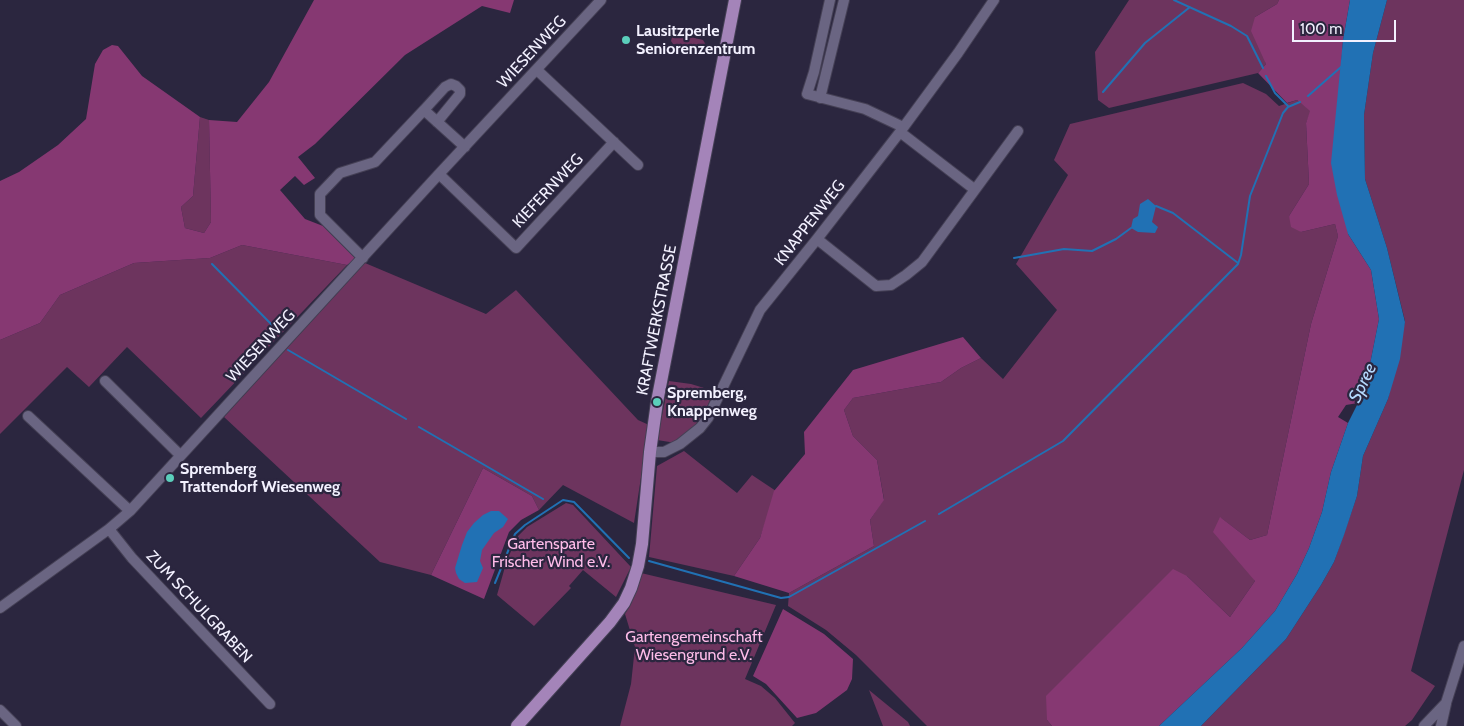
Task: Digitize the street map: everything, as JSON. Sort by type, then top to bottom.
[{"type":"main road","name":"KRAFTWERKSTRASSE","points":[[516,726],[610,622],[627,596],[638,566],[642,544],[650,452],[659,390],[735,0]]},
{"type":"street","name":"WIESENWEG","points":[[0,608],[109,529],[130,511],[601,0]]},
{"type":"street","points":[[830,0],[814,72],[807,94],[865,109],[901,129],[974,189]]},
{"type":"street","points":[[820,98],[844,0]]},
{"type":"street","name":"KNAPPENWEG","points":[[650,452],[659,453],[671,449],[689,438],[708,418],[760,310],[817,240],[901,129],[958,53],[994,0]]},
{"type":"street","points":[[827,11],[841,13]]},
{"type":"street","points":[[537,70],[638,164]]},
{"type":"street","points":[[814,72],[826,75]]},
{"type":"street","points":[[363,258],[320,215],[320,194],[340,173],[375,162],[445,86],[451,84],[456,86],[460,90],[460,94],[437,122]]},
{"type":"street","points":[[424,110],[465,147]]},
{"type":"street","points":[[817,240],[876,286],[891,285],[922,262],[1018,131]]},
{"type":"street","name":"KIEFERNWEG","points":[[439,174],[516,248],[614,142]]},
{"type":"street","points":[[105,381],[180,455]]},
{"type":"street","points":[[28,416],[130,511]]},
{"type":"street","name":"ZUM SCHULGRABEN","points":[[109,529],[132,558],[270,704]]},
{"type":"street","points":[[1441,726],[1446,703],[1464,646]]},
{"type":"street","points":[[1424,726],[1446,703]]},
{"type":"street","points":[[0,710],[16,726]]},
{"type":"green space","points":[[1129,0],[1279,0],[1277,4],[1255,17],[1266,64],[1258,73],[1109,108],[1098,100],[1095,52]]},
{"type":"green space","points":[[1387,0],[1464,0],[1464,470],[1411,671],[1435,686],[1412,720],[1405,726],[1201,726],[1286,639],[1321,585],[1334,562],[1357,496],[1363,456],[1388,399],[1405,321],[1387,248],[1365,179],[1364,115],[1373,53]]},
{"type":"green space","points":[[678,34],[703,40],[706,45],[701,50],[673,44],[671,41],[672,37]]},
{"type":"green space","points":[[1243,83],[1266,94],[1279,106],[1297,100],[1311,111],[1306,123],[1309,184],[1289,216],[1301,232],[1335,224],[1338,236],[1311,324],[1267,535],[1250,540],[1221,518],[1255,581],[1230,617],[1187,576],[1047,720],[1052,726],[927,726],[856,655],[826,630],[788,606],[789,593],[874,546],[870,520],[884,499],[877,460],[853,436],[844,410],[853,398],[941,382],[961,368],[981,358],[1003,379],[1057,310],[1016,264],[1068,175],[1054,160],[1070,124]]},
{"type":"green space","points":[[200,117],[209,120],[211,222],[204,233],[185,228],[181,207],[193,196]]},
{"type":"green space","points":[[242,245],[347,265],[201,418],[127,347],[89,387],[67,367],[0,434],[0,340],[40,323],[60,295],[134,263],[210,258]]},
{"type":"green space","points":[[365,263],[486,314],[516,290],[638,420],[649,425],[634,523],[563,485],[539,510],[532,496],[483,468],[431,575],[380,562],[224,417]]},
{"type":"green space","points":[[669,381],[691,384],[714,391],[698,427],[676,443],[657,440]]},
{"type":"green space","points":[[684,451],[737,493],[752,475],[776,491],[760,538],[734,576],[649,557],[657,466]]},
{"type":"green space","name":"Gartensparte Frischer Wind e.V.","points":[[566,503],[573,505],[631,567],[616,597],[583,570],[569,586],[571,588],[534,626],[497,595],[507,560],[518,536],[527,527]]},
{"type":"green space","name":"Gartengemeinschaft Wiesengrund e.V.","points":[[641,573],[776,605],[745,679],[761,686],[775,698],[795,723],[792,726],[620,726],[631,684],[635,647],[625,614],[631,604]]},
{"type":"green space","points":[[869,690],[908,722],[910,726],[883,726]]},
{"type":"shaded area","points":[[314,0],[514,0],[510,13],[482,6],[405,55],[315,144],[298,157],[315,178],[304,185],[295,176],[280,190],[305,219],[323,226],[356,259],[347,265],[242,245],[210,258],[134,263],[60,295],[40,323],[0,340],[0,181],[19,172],[58,145],[86,119],[95,64],[103,50],[112,45],[118,46],[142,76],[200,117],[193,196],[181,207],[185,228],[204,233],[211,222],[209,120],[237,122],[269,82]]},
{"type":"shaded area","points":[[1279,0],[1350,0],[1343,40],[1341,67],[1348,234],[1371,270],[1379,319],[1370,364],[1358,403],[1346,405],[1338,417],[1348,423],[1331,472],[1322,512],[1297,574],[1275,611],[1242,648],[1159,726],[1052,726],[1047,720],[1046,696],[1173,569],[1187,576],[1230,617],[1255,581],[1213,532],[1220,517],[1250,540],[1267,535],[1311,324],[1338,236],[1335,224],[1301,232],[1291,227],[1289,216],[1309,184],[1306,123],[1310,111],[1297,100],[1287,103],[1258,73],[1266,64],[1251,31],[1255,17],[1277,4]]},
{"type":"shaded area","points":[[963,337],[981,358],[961,368],[941,382],[853,398],[844,410],[853,436],[877,460],[884,500],[870,520],[874,546],[789,593],[734,576],[760,538],[774,491],[805,454],[804,432],[853,370]]},
{"type":"shaded area","points":[[483,468],[532,496],[539,510],[521,520],[509,532],[484,599],[431,575]]},
{"type":"shaded area","points":[[783,609],[824,634],[853,659],[852,679],[847,690],[816,713],[797,718],[766,684],[753,676]]},
{"type":"water","points":[[1350,0],[1387,0],[1373,53],[1364,115],[1365,179],[1387,248],[1405,322],[1400,359],[1388,399],[1363,456],[1357,496],[1334,562],[1286,639],[1201,726],[1159,726],[1242,648],[1275,611],[1297,574],[1322,512],[1331,472],[1348,423],[1358,403],[1370,364],[1379,319],[1371,270],[1348,234],[1337,195],[1331,163],[1343,40]]},
{"type":"water","points":[[1148,199],[1156,206],[1152,222],[1158,227],[1155,233],[1138,232],[1131,228],[1133,219],[1138,216],[1140,204]]},
{"type":"water","points":[[491,511],[499,511],[508,519],[503,527],[494,533],[482,550],[480,561],[483,568],[477,582],[465,583],[459,579],[455,568],[462,545],[467,532],[474,523]]},
{"type":"waterway","points":[[1174,0],[1231,26],[1247,36],[1263,68]]},
{"type":"waterway","points":[[1103,92],[1145,43],[1190,7]]},
{"type":"waterway","points":[[1308,96],[1341,67]]},
{"type":"waterway","points":[[1266,76],[1275,93],[1288,106]]},
{"type":"waterway","points":[[939,514],[1063,441],[1238,264],[1250,196],[1283,113],[1288,107],[1300,102]]},
{"type":"waterway","points":[[1156,206],[1173,213],[1238,263]]},
{"type":"waterway","points":[[1014,258],[1064,249],[1092,251],[1116,239],[1131,228]]},
{"type":"waterway","points":[[212,264],[276,329],[272,335]]},
{"type":"waterway","points":[[288,350],[406,419]]},
{"type":"waterway","points":[[419,427],[543,499]]},
{"type":"waterway","points":[[495,583],[515,534],[525,525],[563,500],[574,502],[629,558]]},
{"type":"waterway","points":[[649,561],[781,598],[789,597],[925,521]]},
{"type":"place","name":"Lausitzperle Seniorenzentrum","points":[[626,40]]},
{"type":"place","name":"Spremberg, Knappenweg","points":[[657,402]]},
{"type":"place","name":"Spremberg Trattendorf Wiesenweg","points":[[170,478]]},
{"type":"water label","name":"Spree","points":[[1363,383]]}]
